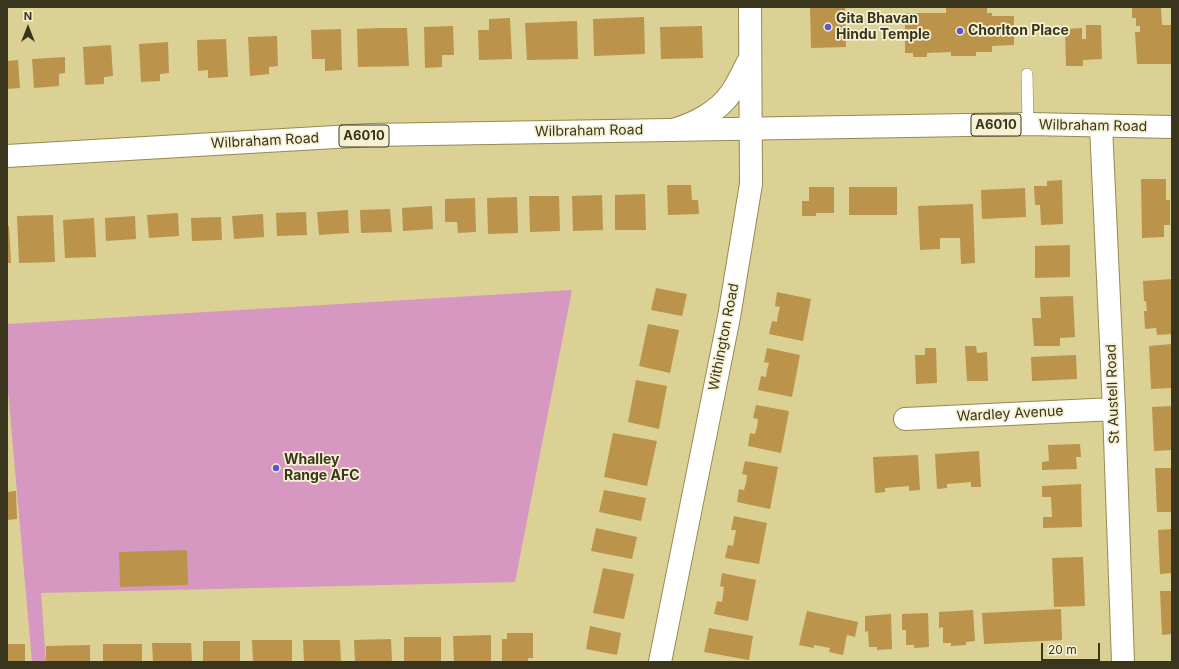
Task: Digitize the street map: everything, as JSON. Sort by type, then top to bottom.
[{"type":"main road","name":"Withington Road","points":[[660,662],[729,317],[751,184],[752,129],[750,7]]},
{"type":"main road","points":[[672,130],[692,123],[717,108],[726,100],[735,87],[750,57]]},
{"type":"main road","name":"Wilbraham Road","points":[[7,156],[370,135],[1028,124],[1172,127]]},
{"type":"main road","name":"St Austell Road","points":[[1101,126],[1114,409],[1123,662]]},
{"type":"main road","name":"Wardley Avenue","points":[[905,419],[1114,409]]},
{"type":"lane","points":[[1027,74],[1028,124]]},
{"type":"shaded area","name":"Whalley Range AFC","points":[[572,290],[515,582],[41,593],[46,662],[32,662],[7,380],[7,324]]},
{"type":"building","name":"Gita Bhavan Hindu Temple","points":[[810,7],[845,7],[846,47],[811,48]]},
{"type":"building","name":"Chorlton Place","points":[[946,7],[987,7],[987,13],[992,13],[992,16],[1014,16],[1014,45],[992,46],[992,52],[976,52],[976,56],[951,56],[951,52],[927,53],[927,57],[913,57],[913,53],[905,53],[905,13],[946,13]]},
{"type":"building","points":[[1132,7],[1161,7],[1162,25],[1172,25],[1172,64],[1137,64],[1135,32],[1140,32],[1140,26],[1136,26],[1136,18],[1132,18]]},
{"type":"building","points":[[644,17],[645,54],[594,56],[593,19]]},
{"type":"building","points":[[510,18],[512,59],[479,60],[478,30],[489,30],[489,19]]},
{"type":"building","points":[[577,21],[578,59],[527,60],[525,23]]},
{"type":"building","points":[[1086,25],[1101,25],[1102,59],[1083,60],[1083,66],[1066,66],[1065,29],[1082,28],[1082,39],[1086,39]]},
{"type":"building","points":[[453,26],[454,55],[442,55],[442,67],[425,68],[424,27]]},
{"type":"building","points":[[702,26],[703,58],[661,59],[660,27]]},
{"type":"building","points":[[407,28],[409,66],[358,67],[357,29]]},
{"type":"building","points":[[341,29],[342,70],[325,71],[325,59],[312,59],[311,30]]},
{"type":"building","points":[[277,36],[278,66],[269,67],[269,74],[250,76],[248,37]]},
{"type":"building","points":[[226,39],[228,77],[208,78],[208,70],[198,71],[197,40]]},
{"type":"building","points":[[168,42],[169,73],[160,74],[160,81],[141,82],[139,44]]},
{"type":"building","points":[[111,45],[113,76],[104,77],[104,84],[85,85],[83,47]]},
{"type":"building","points":[[65,57],[65,73],[59,74],[59,86],[34,88],[32,59]]},
{"type":"building","points":[[18,60],[20,88],[7,89],[7,61]]},
{"type":"building","points":[[1141,179],[1166,179],[1166,200],[1170,200],[1170,225],[1164,225],[1164,237],[1142,238]]},
{"type":"building","points":[[1062,180],[1063,224],[1041,225],[1040,205],[1035,205],[1034,186],[1047,186],[1047,181]]},
{"type":"building","points":[[667,185],[691,185],[692,200],[698,200],[699,214],[668,215]]},
{"type":"building","points":[[809,187],[834,187],[834,213],[816,213],[816,216],[802,216],[802,201],[809,201]]},
{"type":"building","points":[[849,187],[897,187],[897,215],[849,215]]},
{"type":"building","points":[[1025,188],[1026,217],[982,219],[981,190]]},
{"type":"building","points":[[645,194],[646,230],[615,230],[615,195]]},
{"type":"building","points":[[602,195],[603,230],[573,231],[572,196]]},
{"type":"building","points":[[529,196],[559,196],[560,231],[530,232]]},
{"type":"building","points":[[517,197],[518,233],[488,234],[487,198]]},
{"type":"building","points":[[475,198],[476,232],[458,233],[457,222],[445,222],[445,199]]},
{"type":"building","points":[[973,204],[975,263],[961,264],[960,238],[940,238],[940,249],[920,250],[918,206]]},
{"type":"building","points":[[432,206],[433,229],[403,231],[402,208]]},
{"type":"building","points":[[390,209],[392,232],[361,233],[360,210]]},
{"type":"building","points":[[348,210],[349,233],[319,235],[317,212]]},
{"type":"building","points":[[306,212],[307,235],[277,236],[276,213]]},
{"type":"building","points":[[178,213],[179,236],[149,238],[147,215]]},
{"type":"building","points":[[263,214],[264,237],[234,239],[232,216]]},
{"type":"building","points":[[53,215],[55,262],[19,263],[17,216]]},
{"type":"building","points":[[135,216],[136,239],[106,241],[105,218]]},
{"type":"building","points":[[221,217],[222,240],[192,241],[191,218]]},
{"type":"building","points":[[94,218],[96,257],[65,258],[63,220]]},
{"type":"building","points":[[7,226],[9,226],[11,263],[7,263]]},
{"type":"building","points":[[1070,245],[1070,277],[1035,278],[1035,246]]},
{"type":"building","points":[[1172,279],[1172,334],[1157,335],[1156,328],[1145,329],[1144,311],[1147,311],[1146,301],[1144,301],[1143,281]]},
{"type":"building","points":[[656,288],[687,294],[682,316],[651,310]]},
{"type":"building","points":[[777,292],[811,299],[803,341],[769,334],[772,321],[777,322],[780,307],[775,306]]},
{"type":"building","points":[[1073,296],[1075,337],[1060,338],[1060,346],[1034,346],[1032,318],[1041,318],[1040,297]]},
{"type":"building","points":[[648,324],[679,330],[670,373],[639,366]]},
{"type":"building","points":[[1172,344],[1172,388],[1151,389],[1149,346]]},
{"type":"building","points":[[965,346],[976,346],[977,353],[987,352],[988,381],[967,381]]},
{"type":"building","points":[[767,348],[800,355],[792,397],[758,390],[761,376],[766,377],[769,363],[764,362]]},
{"type":"building","points":[[925,348],[936,348],[937,383],[916,384],[915,355],[925,355]]},
{"type":"building","points":[[1076,355],[1077,379],[1032,381],[1031,357]]},
{"type":"building","points":[[636,380],[667,386],[659,429],[628,422]]},
{"type":"building","points":[[756,405],[789,411],[781,453],[748,446],[750,433],[755,434],[757,427],[758,419],[753,418]]},
{"type":"building","points":[[1172,406],[1172,450],[1154,451],[1152,407]]},
{"type":"building","points":[[613,433],[657,441],[647,486],[604,477]]},
{"type":"building","points":[[1080,444],[1081,457],[1076,457],[1077,469],[1042,470],[1042,462],[1049,461],[1048,445]]},
{"type":"building","points":[[979,451],[981,487],[971,487],[971,482],[947,484],[947,488],[937,489],[935,454]]},
{"type":"building","points":[[918,455],[920,490],[909,491],[909,486],[885,488],[885,492],[875,493],[873,457]]},
{"type":"building","points":[[745,461],[778,467],[770,509],[737,502],[739,489],[744,490],[746,483],[747,475],[742,474]]},
{"type":"building","points":[[1155,468],[1172,468],[1172,512],[1157,512]]},
{"type":"building","points":[[1081,484],[1082,527],[1043,528],[1043,517],[1052,517],[1051,497],[1042,497],[1042,486]]},
{"type":"building","points":[[604,490],[646,498],[641,521],[599,512]]},
{"type":"building","points":[[16,491],[17,519],[7,520],[7,492]]},
{"type":"building","points":[[734,516],[767,523],[759,564],[725,558],[728,545],[733,546],[736,530],[731,530]]},
{"type":"building","points":[[596,528],[637,537],[632,559],[591,551]]},
{"type":"building","points":[[1172,529],[1172,573],[1160,574],[1158,530]]},
{"type":"building","points":[[187,550],[188,585],[120,587],[119,552]]},
{"type":"building","points":[[1083,557],[1085,606],[1054,607],[1052,558]]},
{"type":"building","points":[[603,568],[634,574],[624,619],[593,613]]},
{"type":"building","points":[[722,573],[756,580],[748,621],[714,614],[717,601],[722,602],[724,587],[720,586]]},
{"type":"building","points":[[1160,591],[1172,591],[1172,634],[1162,635]]},
{"type":"building","points":[[1061,609],[1062,640],[984,644],[982,613]]},
{"type":"building","points":[[973,610],[975,641],[966,642],[966,645],[951,646],[951,643],[943,643],[943,627],[939,628],[939,612]]},
{"type":"building","points":[[807,611],[858,622],[855,637],[847,635],[843,655],[829,652],[830,648],[814,645],[814,648],[799,645]]},
{"type":"building","points":[[928,613],[929,647],[914,648],[914,645],[906,645],[906,630],[902,630],[902,614]]},
{"type":"building","points":[[891,614],[892,649],[877,650],[877,647],[869,647],[868,631],[865,632],[865,616]]},
{"type":"building","points":[[590,626],[621,633],[617,655],[586,649]]},
{"type":"building","points":[[709,628],[753,636],[749,660],[704,652]]},
{"type":"building","points":[[507,633],[533,633],[533,658],[528,658],[528,661],[502,661],[502,639],[507,639]]},
{"type":"building","points":[[491,635],[491,662],[454,662],[453,636]]},
{"type":"building","points":[[404,637],[441,637],[441,662],[404,662]]},
{"type":"building","points":[[391,639],[392,662],[355,662],[354,640]]},
{"type":"building","points":[[252,640],[292,640],[292,662],[253,662]]},
{"type":"building","points":[[303,640],[340,640],[341,662],[304,662]]},
{"type":"building","points":[[203,641],[240,641],[240,662],[203,662]]},
{"type":"building","points":[[152,643],[191,643],[192,662],[153,662]]},
{"type":"building","points":[[7,644],[25,644],[25,662],[7,662]]},
{"type":"building","points":[[103,644],[142,644],[142,662],[103,662]]},
{"type":"building","points":[[90,645],[90,662],[46,662],[46,646]]},
{"type":"place","name":"Gita Bhavan Hindu Temple","points":[[828,27]]},
{"type":"place","name":"Chorlton Place","points":[[960,31]]},
{"type":"place","name":"Whalley Range AFC","points":[[276,468]]}]
